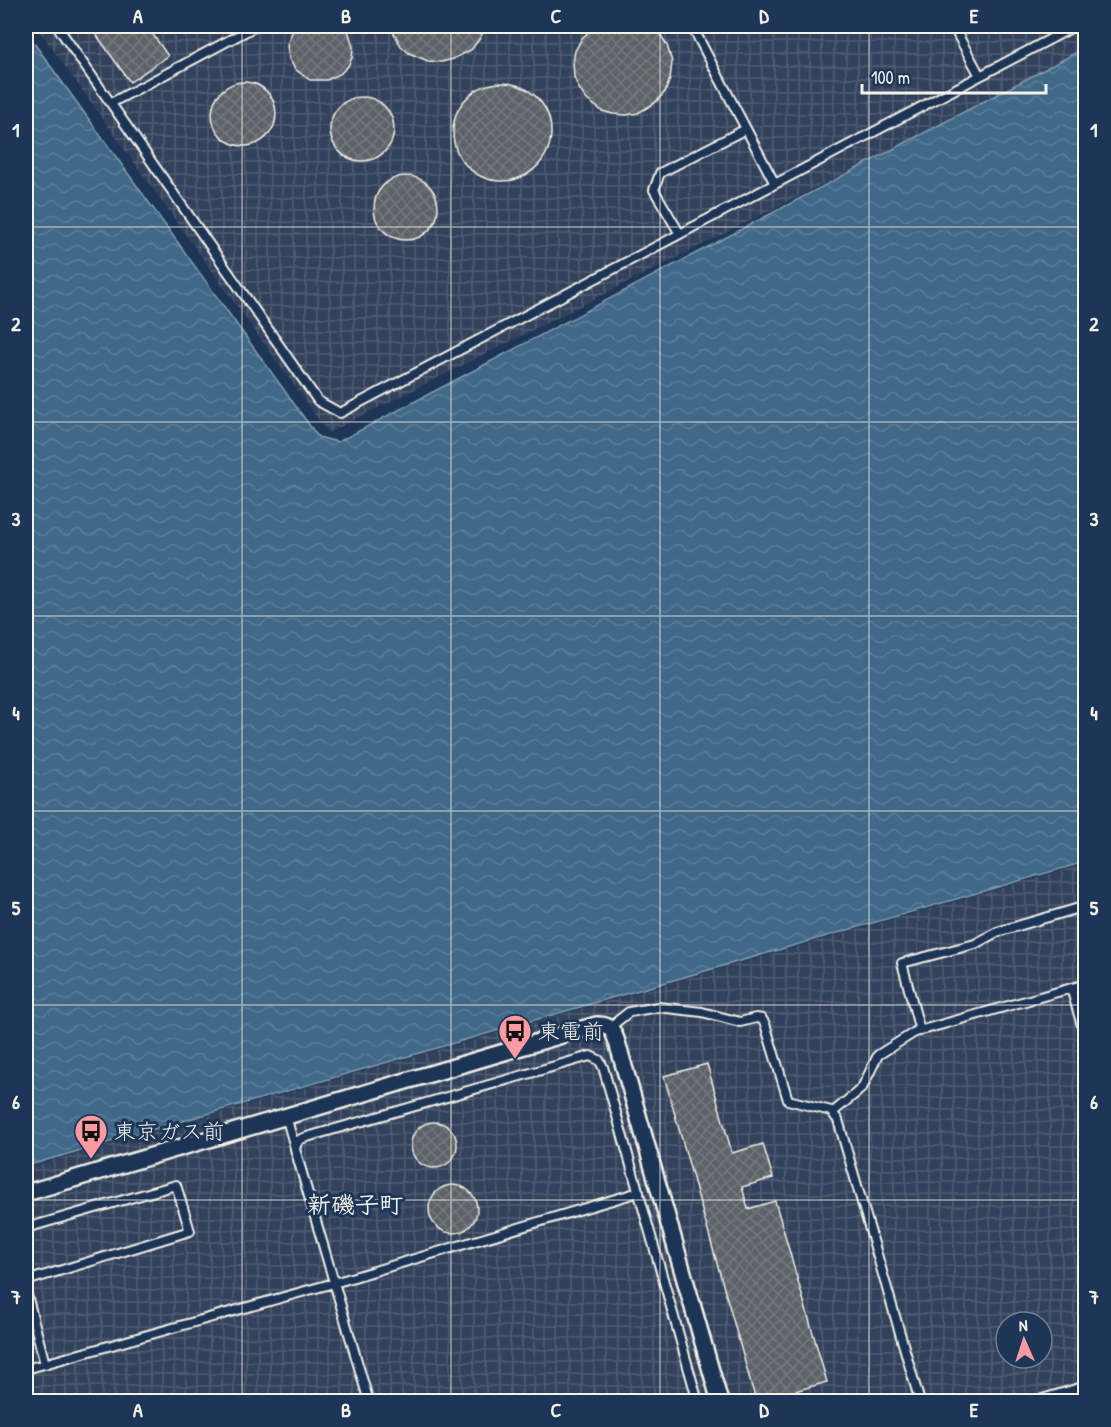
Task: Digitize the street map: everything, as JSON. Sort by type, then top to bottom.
[{"type":"street","points":[[26,1193],[603,1024],[610,1027],[617,1042],[720,1401]]},
{"type":"lane","points":[[57,26],[318,401],[340,413],[1075,26]]},
{"type":"lane","points":[[111,103],[256,26]]},
{"type":"lane","points":[[692,26],[775,184]]},
{"type":"lane","points":[[953,26],[980,76]]},
{"type":"lane","points":[[680,234],[654,190],[660,173],[746,129]]},
{"type":"lane","points":[[920,1031],[902,963],[975,944],[997,933],[1086,906]]},
{"type":"lane","points":[[832,1113],[862,1088],[878,1055],[920,1031],[1086,984]]},
{"type":"lane","points":[[1071,988],[1086,1039]]},
{"type":"lane","points":[[610,1027],[629,1012],[658,1007],[702,1012],[740,1022],[756,1018],[762,1019],[768,1030],[788,1100],[832,1113],[841,1127],[920,1401]]},
{"type":"lane","points":[[296,1149],[300,1138],[590,1056],[599,1060],[603,1067],[698,1401]]},
{"type":"lane","points":[[286,1116],[369,1401]]},
{"type":"lane","points":[[26,1228],[176,1185],[190,1232],[26,1281]]},
{"type":"lane","points":[[26,1369],[333,1283],[639,1192]]},
{"type":"lane","points":[[26,1292],[45,1364]]},
{"type":"lane","points":[[1032,1401],[1086,1386]]},
{"type":"shaded area","points":[[36,26],[1085,26],[1086,52],[328,433]]},
{"type":"shaded area","points":[[1085,864],[1085,1401],[26,1402],[26,1168]]},
{"type":"water","points":[[26,32],[318,437],[338,442],[1085,48],[1085,862],[26,1166]]},
{"type":"building","points":[[90,26],[147,26],[168,56],[130,82]]},
{"type":"building","points":[[298,26],[345,27],[353,47],[352,58],[348,66],[340,74],[327,80],[310,80],[296,70],[289,59],[287,45],[292,32]]},
{"type":"building","points":[[390,26],[486,26],[471,50],[442,62],[428,61],[409,53],[401,46]]},
{"type":"building","points":[[595,26],[650,26],[659,32],[667,45],[672,62],[670,79],[665,92],[655,103],[638,113],[627,115],[602,111],[586,99],[574,77],[573,62],[575,51],[582,38]]},
{"type":"building","points":[[238,82],[250,82],[267,91],[274,102],[276,114],[274,126],[267,137],[250,146],[238,146],[226,141],[217,132],[212,120],[212,108],[217,96],[226,87]]},
{"type":"building","points":[[502,83],[521,87],[537,97],[547,113],[551,132],[547,151],[537,167],[521,177],[502,181],[483,177],[467,167],[457,151],[453,132],[457,113],[467,97],[483,87]]},
{"type":"building","points":[[356,97],[368,97],[385,106],[392,117],[394,129],[392,141],[385,152],[368,161],[356,161],[344,156],[335,147],[330,135],[330,123],[335,111],[344,102]]},
{"type":"building","points":[[400,176],[412,176],[429,185],[436,196],[438,208],[436,220],[429,231],[412,240],[400,240],[388,235],[379,226],[374,214],[374,202],[379,190],[388,181]]},
{"type":"building","points":[[707,1064],[732,1153],[763,1144],[773,1178],[742,1187],[748,1209],[775,1201],[827,1382],[760,1401],[756,1401],[664,1076]]},
{"type":"building","points":[[434,1122],[450,1129],[457,1145],[450,1161],[434,1168],[418,1161],[411,1145],[418,1129]]},
{"type":"building","points":[[453,1185],[470,1192],[477,1209],[470,1226],[453,1233],[436,1226],[429,1209],[436,1192]]},
{"type":"place","name":"東電前","points":[[515,1060]]},
{"type":"place","name":"東京ガス前","points":[[91,1160]]},
{"type":"district","name":"新磯子町","points":[[355,1205]]}]
